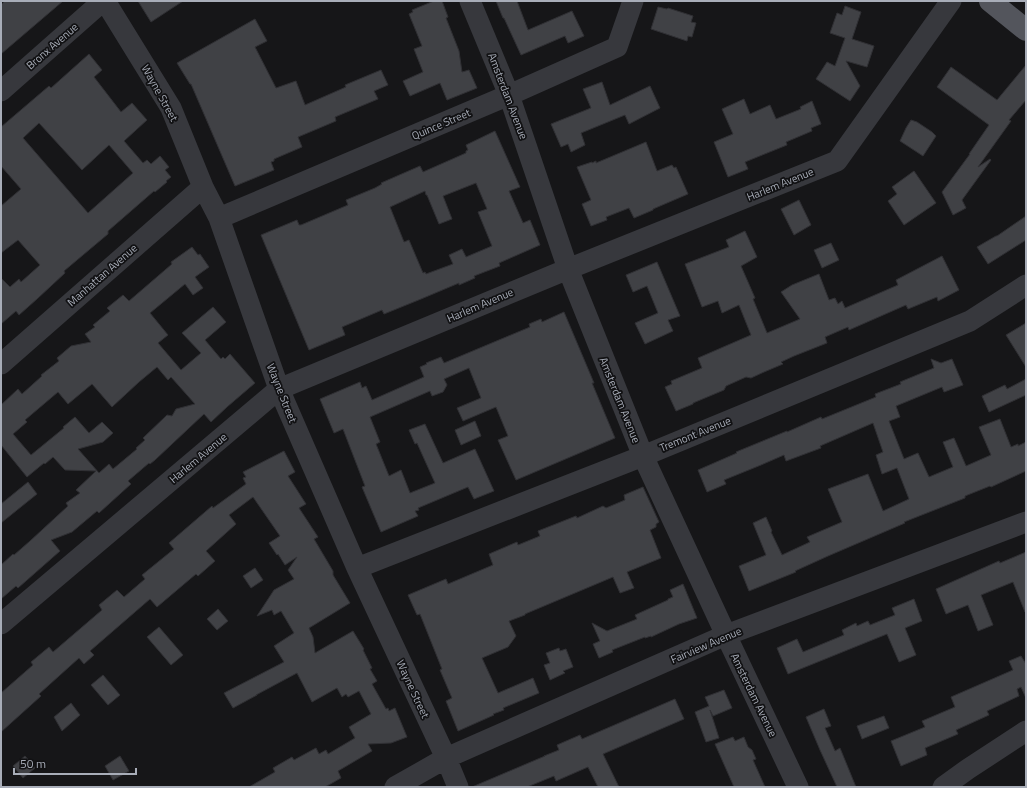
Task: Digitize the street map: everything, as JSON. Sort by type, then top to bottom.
[{"type":"main road","points":[[990,1],[1026,30]]},
{"type":"street","name":"Bronx Avenue","points":[[1,91],[104,1]]},
{"type":"street","name":"Wayne Street","points":[[104,1],[171,108],[203,187],[219,218],[279,389],[357,568],[446,758],[458,787]]},
{"type":"street","name":"Amsterdam Avenue","points":[[470,1],[509,95],[568,269],[643,456],[798,787]]},
{"type":"street","name":"Quince Street","points":[[219,218],[509,95],[617,47],[633,1]]},
{"type":"street","name":"Harlem Avenue","points":[[1,624],[279,389],[568,269],[837,161],[951,1]]},
{"type":"street","name":"Manhattan Avenue","points":[[1,364],[203,187]]},
{"type":"street","name":"Tremont Avenue","points":[[357,568],[643,456],[970,321],[1026,285]]},
{"type":"street","name":"Fairview Avenue","points":[[395,787],[446,758],[726,636],[1026,522]]},
{"type":"street","points":[[943,787],[1026,731]]},
{"type":"building","points":[[5,1],[63,1],[1,54],[1,5]]},
{"type":"building","points":[[138,1],[183,1],[151,22]]},
{"type":"building","points":[[434,1],[442,1],[448,17],[446,18],[459,51],[462,72],[469,70],[477,88],[447,100],[440,83],[410,96],[403,81],[423,72],[414,49],[422,46],[409,14],[413,12],[412,10]]},
{"type":"building","points":[[496,1],[517,1],[528,30],[572,11],[584,36],[568,43],[565,36],[521,55]]},
{"type":"building","points":[[845,6],[861,12],[852,39],[874,46],[867,67],[846,61],[860,86],[850,101],[816,79],[827,62],[835,66],[845,38],[830,33],[837,13],[842,15]]},
{"type":"building","points":[[658,7],[668,8],[693,16],[691,22],[696,23],[692,37],[688,36],[687,41],[651,29]]},
{"type":"building","points":[[255,19],[267,41],[255,47],[276,88],[296,81],[305,105],[346,87],[345,85],[381,70],[388,85],[374,91],[378,99],[335,117],[336,121],[298,137],[302,147],[274,159],[274,161],[271,162],[274,170],[235,186],[191,84],[177,63]]},
{"type":"building","points":[[89,54],[102,70],[94,77],[121,112],[132,103],[147,120],[124,141],[143,163],[147,160],[151,164],[160,156],[169,167],[165,170],[171,177],[108,231],[108,234],[64,271],[65,273],[19,315],[16,311],[1,324],[1,278],[10,287],[19,279],[21,282],[40,265],[18,240],[1,253],[1,206],[21,189],[1,166],[1,127],[49,86],[51,88]],"holes":[[[39,123],[82,170],[109,145],[133,173],[88,213],[23,138]]]},
{"type":"building","points":[[1026,65],[1026,100],[1009,120],[1011,121],[978,167],[990,159],[991,160],[962,200],[966,208],[953,215],[942,192],[989,125],[937,87],[951,67],[997,100]]},
{"type":"building","points":[[602,82],[610,105],[650,86],[660,108],[629,124],[625,115],[581,133],[585,145],[571,152],[568,144],[561,147],[551,124],[591,108],[583,89]]},
{"type":"building","points":[[744,99],[750,114],[770,105],[776,119],[801,109],[800,107],[812,101],[821,124],[811,128],[812,131],[786,142],[787,145],[745,162],[748,169],[728,177],[714,142],[733,134],[722,109]]},
{"type":"building","points":[[911,120],[917,122],[936,136],[923,156],[900,141]]},
{"type":"building","points":[[495,131],[520,187],[509,191],[523,223],[530,220],[540,245],[499,263],[500,266],[474,276],[475,278],[459,285],[459,283],[384,314],[382,310],[342,327],[345,335],[309,350],[261,235],[297,220],[299,225],[301,225],[348,205],[346,200],[375,188],[382,184],[381,183],[420,166],[423,172],[466,153],[468,150],[466,145]],"holes":[[[476,183],[487,209],[478,212],[492,246],[466,257],[462,249],[449,255],[453,264],[426,274],[425,272],[423,273],[409,240],[404,242],[390,207],[425,191],[439,224],[452,219],[443,196]]]},
{"type":"building","points":[[646,142],[657,171],[672,165],[674,168],[676,167],[688,194],[634,218],[629,208],[606,217],[607,220],[591,226],[582,204],[591,200],[577,167],[596,161],[596,163]]},
{"type":"building","points":[[914,171],[936,203],[904,225],[888,201],[897,194],[892,187]]},
{"type":"building","points":[[799,200],[811,225],[794,235],[781,209]]},
{"type":"building","points":[[1026,216],[1026,240],[988,264],[977,247],[997,236]]},
{"type":"building","points":[[745,231],[757,257],[741,266],[755,298],[753,299],[767,333],[800,319],[781,292],[792,285],[819,274],[829,300],[835,298],[838,304],[842,301],[845,308],[898,285],[896,280],[942,256],[959,290],[938,301],[937,297],[908,309],[906,305],[849,330],[848,327],[825,337],[827,343],[794,356],[781,362],[783,364],[751,378],[746,377],[726,386],[724,390],[676,411],[665,387],[672,384],[671,381],[702,368],[698,358],[751,335],[739,305],[722,313],[718,301],[702,307],[685,264],[729,247],[726,240]]},
{"type":"building","points":[[831,243],[839,260],[822,268],[814,250]]},
{"type":"building","points":[[192,247],[198,255],[200,254],[209,267],[195,277],[203,288],[193,295],[185,284],[150,313],[168,335],[158,343],[181,370],[201,353],[182,333],[213,307],[226,322],[205,340],[221,359],[223,357],[225,359],[230,354],[255,383],[211,422],[204,414],[155,460],[150,464],[149,463],[128,481],[131,484],[99,513],[97,511],[72,532],[51,540],[60,551],[18,588],[16,586],[1,599],[1,565],[68,506],[66,503],[80,493],[76,490],[96,471],[65,470],[53,457],[27,477],[1,445],[1,405],[18,389],[22,394],[42,376],[41,375],[59,361],[57,358],[71,346],[91,342],[85,334],[95,327],[93,325],[110,311],[107,308],[123,295],[129,301],[172,264],[171,262]],"holes":[[[157,367],[168,380],[171,377],[195,404],[176,409],[172,416],[167,415],[143,438],[145,440],[136,448],[137,449],[113,469],[109,464],[99,473],[78,449],[103,442],[113,433],[102,422],[89,433],[75,417],[31,455],[13,434],[27,422],[25,420],[58,392],[68,404],[92,384],[112,407]]]},
{"type":"building","points":[[657,262],[680,316],[668,320],[673,331],[645,344],[635,323],[658,313],[647,286],[633,292],[626,275]]},
{"type":"building","points":[[564,312],[615,438],[516,480],[498,440],[508,436],[496,407],[463,421],[457,408],[481,398],[469,368],[444,379],[447,385],[443,392],[432,396],[430,391],[370,417],[380,442],[376,444],[389,476],[401,470],[410,493],[435,483],[417,443],[415,444],[409,430],[425,424],[443,463],[475,449],[494,491],[474,499],[468,487],[418,508],[419,510],[415,511],[418,516],[381,532],[362,487],[365,486],[343,429],[334,433],[320,399],[360,382],[362,388],[366,386],[372,400],[424,377],[420,367],[427,364],[426,363],[441,357],[444,363],[530,327],[529,324],[541,319],[542,322]]},
{"type":"building","points":[[1026,323],[1026,367],[1006,335]]},
{"type":"building","points":[[931,359],[941,363],[952,359],[963,385],[944,392],[942,387],[896,406],[900,417],[889,421],[904,459],[918,453],[929,477],[953,467],[943,442],[954,438],[966,466],[991,455],[979,427],[1000,419],[1011,447],[1018,444],[1018,446],[1026,442],[1026,471],[991,487],[990,486],[965,496],[965,498],[904,522],[905,523],[795,571],[796,572],[749,591],[739,566],[766,555],[753,523],[766,517],[772,531],[771,532],[782,555],[810,542],[807,537],[842,522],[828,489],[868,474],[883,511],[909,499],[897,468],[882,474],[876,455],[883,452],[873,423],[820,446],[821,448],[786,461],[784,455],[724,480],[726,484],[707,492],[698,470],[737,453],[736,452],[821,417],[822,419],[876,397],[875,394],[901,384],[900,382],[934,368]]},
{"type":"building","points":[[1026,379],[1026,395],[989,412],[982,396],[1005,385],[1007,389]]},
{"type":"building","points":[[475,421],[481,436],[461,445],[455,430]]},
{"type":"building","points":[[284,451],[295,472],[288,476],[306,504],[299,508],[318,537],[314,539],[350,603],[309,628],[313,637],[315,653],[353,631],[364,649],[363,650],[372,668],[370,669],[377,681],[372,684],[386,709],[388,708],[389,711],[395,708],[407,737],[391,743],[368,744],[372,751],[338,771],[341,778],[325,787],[249,787],[275,772],[273,768],[292,757],[294,760],[316,748],[319,754],[326,750],[328,754],[355,738],[349,727],[371,714],[359,691],[348,697],[346,694],[342,697],[337,688],[312,702],[297,673],[233,708],[224,693],[284,662],[274,646],[294,633],[281,611],[274,615],[272,610],[257,616],[274,590],[294,579],[288,570],[297,557],[285,565],[278,554],[277,555],[269,543],[280,536],[253,497],[229,515],[236,524],[206,551],[215,561],[198,576],[196,574],[157,607],[150,599],[90,651],[94,655],[84,664],[79,658],[39,694],[41,696],[1,732],[1,693],[33,665],[31,662],[49,647],[53,652],[102,610],[99,605],[117,590],[124,597],[145,579],[142,575],[174,549],[169,543],[212,506],[213,508],[246,484],[243,478],[246,477],[243,472]]},
{"type":"building","points":[[28,482],[37,494],[1,523],[1,504]]},
{"type":"building","points":[[643,487],[659,522],[656,524],[656,527],[650,530],[661,558],[627,572],[634,588],[620,593],[613,577],[509,621],[516,636],[508,647],[482,658],[498,693],[533,678],[539,693],[503,708],[504,710],[458,731],[446,701],[452,698],[440,670],[442,669],[420,614],[417,615],[408,595],[446,579],[448,584],[493,565],[489,554],[517,542],[518,545],[540,536],[538,531],[576,516],[577,518],[603,506],[606,508],[625,500],[624,495]]},
{"type":"building","points":[[1026,552],[1026,612],[1013,582],[981,595],[993,625],[978,631],[968,605],[946,614],[936,589],[999,561],[1000,563]]},
{"type":"building","points":[[255,568],[263,580],[251,588],[243,576]]},
{"type":"building","points":[[683,584],[697,618],[679,624],[651,637],[645,637],[612,650],[613,652],[599,658],[593,644],[600,641],[592,623],[607,631],[637,619],[635,615],[673,597],[670,590]]},
{"type":"building","points":[[914,599],[922,621],[905,628],[916,655],[899,662],[887,634],[788,674],[777,648],[797,639],[803,652],[844,635],[842,630],[856,623],[857,626],[868,621],[870,625],[895,615],[892,608]]},
{"type":"building","points":[[218,609],[228,621],[217,630],[207,619]]},
{"type":"building","points":[[159,627],[183,655],[171,665],[147,637]]},
{"type":"building","points":[[559,648],[560,651],[566,649],[573,667],[563,671],[565,673],[550,680],[544,665],[550,663],[546,653]]},
{"type":"building","points":[[1021,656],[1026,664],[1026,698],[1021,687],[1017,689],[1019,696],[987,711],[989,715],[956,730],[958,734],[925,748],[927,755],[901,766],[891,741],[925,727],[922,721],[955,707],[951,697],[1013,670],[1009,661]]},
{"type":"building","points":[[103,675],[120,695],[108,705],[91,685]]},
{"type":"building","points":[[724,690],[732,708],[713,716],[710,710],[719,738],[706,742],[695,712],[709,706],[705,697]]},
{"type":"building","points":[[675,699],[684,719],[603,754],[619,787],[598,787],[588,767],[556,781],[554,776],[527,787],[472,787],[559,750],[557,745],[580,735],[582,739]]},
{"type":"building","points":[[71,703],[80,715],[62,731],[54,717]]},
{"type":"building","points":[[824,709],[831,726],[825,728],[835,751],[840,748],[856,787],[837,787],[806,717]]},
{"type":"building","points":[[884,716],[889,728],[862,739],[857,726]]},
{"type":"building","points":[[733,737],[735,741],[744,737],[748,747],[752,750],[756,759],[753,760],[765,787],[734,787],[715,744]]},
{"type":"building","points":[[25,756],[35,768],[23,778],[13,766]]},
{"type":"building","points":[[120,756],[129,771],[113,780],[105,766]]}]
